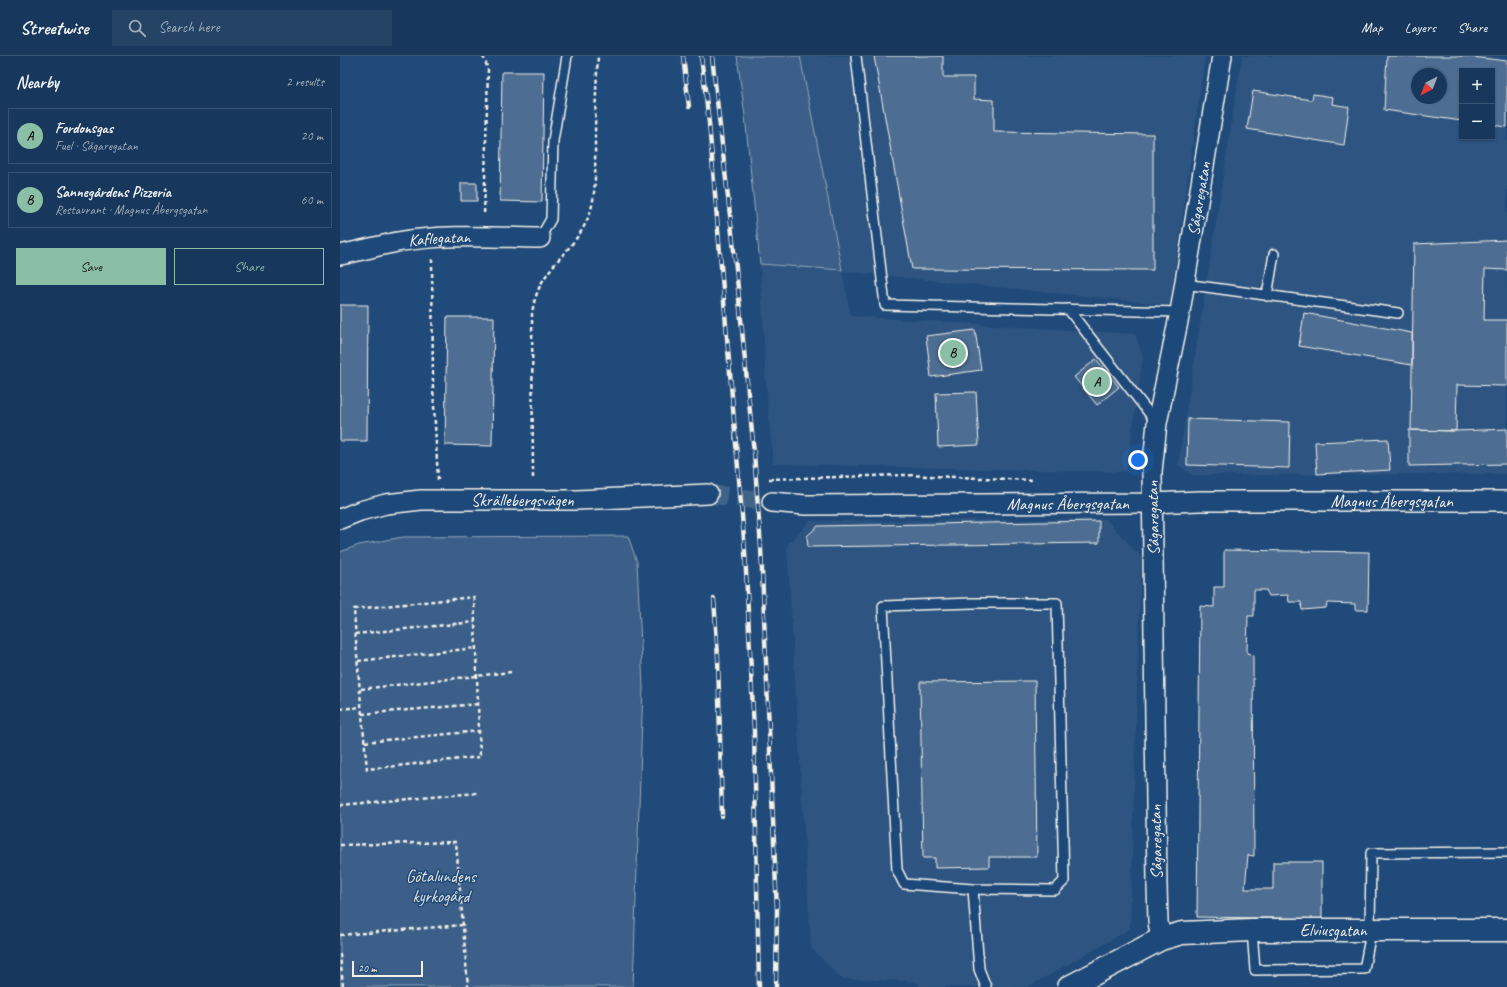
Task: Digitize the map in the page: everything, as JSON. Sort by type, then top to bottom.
[{"type":"street","name":"Sågaregatan","points":[[1161,939],[1158,922],[1157,885],[1152,472],[1157,423],[1180,312],[1222,56]]},
{"type":"street","name":"Kaflegatan","points":[[340,255],[397,242],[428,239],[483,237],[540,238]]},
{"type":"street","name":"Skrällebergsvägen","points":[[340,519],[360,510],[386,504],[421,500],[577,500],[708,494]]},
{"type":"street","name":"Magnus Åbergsgatan","points":[[772,502],[805,505],[1153,503],[1198,501],[1507,501]]},
{"type":"street","name":"Elviusgatan","points":[[1069,987],[1161,939],[1182,933],[1252,930],[1507,930]]},
{"type":"lane","points":[[540,238],[551,219],[553,141],[567,56]]},
{"type":"lane","points":[[856,56],[885,305],[1180,312]]},
{"type":"lane","points":[[1267,296],[1274,254]]},
{"type":"lane","points":[[1184,284],[1398,313]]},
{"type":"lane","points":[[1068,309],[1157,423]]},
{"type":"lane","points":[[973,603],[1057,603],[1064,881],[1055,890],[973,889],[904,884],[897,870],[883,606],[973,603]]},
{"type":"lane","points":[[1252,930],[1255,970],[1364,969],[1370,930],[1371,854],[1507,852]]},
{"type":"lane","points":[[973,889],[979,969],[986,987]]},
{"type":"path","points":[[483,56],[488,70],[483,237]]},
{"type":"path","points":[[533,481],[532,314],[534,300],[539,287],[551,268],[581,232],[589,216],[595,186],[598,56]]},
{"type":"path","points":[[428,239],[433,263],[434,387],[438,480]]},
{"type":"path","points":[[474,597],[476,622],[475,648],[480,757],[367,769],[354,609],[474,597]]},
{"type":"path","points":[[355,634],[476,622]]},
{"type":"path","points":[[358,661],[475,648]]},
{"type":"path","points":[[361,689],[510,672]]},
{"type":"path","points":[[362,714],[478,704]]},
{"type":"path","points":[[340,709],[361,707]]},
{"type":"path","points":[[365,742],[479,732]]},
{"type":"path","points":[[340,805],[477,793]]},
{"type":"path","points":[[340,845],[456,842],[468,987]]},
{"type":"path","points":[[340,935],[463,925]]},
{"type":"path","points":[[340,954],[343,987]]},
{"type":"shaded area","points":[[800,56],[1205,56],[1170,305],[842,271],[851,316],[1135,334],[1143,357],[1126,472],[773,464],[766,384],[760,264],[842,270]]},
{"type":"shaded area","points":[[1242,56],[1488,56],[1507,59],[1507,474],[1192,475],[1178,465]]},
{"type":"shaded area","points":[[1106,519],[1141,557],[1130,929],[1028,987],[921,987],[915,981],[842,979],[811,948],[787,545],[810,521]]},
{"type":"green space","points":[[737,56],[800,56],[842,270],[760,264],[745,116]]},
{"type":"green space","name":"Götalundens kyrkogård","points":[[628,536],[637,562],[643,687],[633,987],[340,987],[340,552],[359,545],[403,537]]},
{"type":"building","points":[[874,56],[943,56],[943,77],[974,77],[974,99],[994,100],[994,132],[1153,134],[1153,270],[912,269]]},
{"type":"building","points":[[1387,56],[1463,56],[1507,61],[1507,127],[1495,125],[1495,68],[1459,68],[1459,121],[1384,110]]},
{"type":"building","points":[[502,72],[544,72],[542,202],[500,201]]},
{"type":"building","points":[[1253,91],[1312,100],[1313,94],[1333,97],[1332,104],[1349,107],[1344,145],[1247,129]]},
{"type":"building","points":[[461,183],[477,183],[477,201],[461,201]]},
{"type":"building","points":[[1507,240],[1507,270],[1485,269],[1484,320],[1507,320],[1507,386],[1457,385],[1456,431],[1411,430],[1414,244]]},
{"type":"building","points":[[340,305],[368,305],[367,441],[340,441]]},
{"type":"building","points":[[1304,313],[1412,333],[1412,365],[1299,346]]},
{"type":"building","points":[[447,317],[494,317],[492,446],[445,445]]},
{"type":"building","points":[[975,330],[981,370],[931,377],[926,336]]},
{"type":"building","points":[[1096,359],[1119,387],[1097,405],[1074,377]]},
{"type":"building","points":[[976,392],[979,445],[938,447],[936,393]]},
{"type":"building","points":[[1188,419],[1290,422],[1289,468],[1187,465]]},
{"type":"building","points":[[1507,429],[1507,464],[1409,466],[1409,430],[1456,431]]},
{"type":"building","points":[[1388,439],[1390,470],[1317,474],[1315,442]]},
{"type":"building","points":[[1099,521],[1099,543],[808,547],[807,536],[818,526]]},
{"type":"building","points":[[1224,550],[1369,552],[1368,610],[1355,610],[1355,604],[1327,603],[1326,608],[1302,610],[1301,602],[1289,602],[1288,595],[1269,596],[1266,590],[1254,590],[1254,616],[1248,616],[1247,653],[1253,655],[1254,856],[1248,855],[1245,889],[1273,889],[1273,862],[1322,862],[1322,919],[1197,917],[1200,606],[1214,607],[1214,587],[1224,587]]},
{"type":"building","points":[[1035,681],[1037,857],[989,857],[989,867],[935,868],[935,858],[923,858],[920,682]]},
{"type":"tunnel","points":[[708,494],[772,502]]},
{"type":"railway","points":[[683,56],[689,107]]},
{"type":"railway","points":[[701,56],[709,123],[745,551],[754,731],[759,987]]},
{"type":"railway","points":[[712,56],[736,268],[754,453],[761,548],[777,910],[776,987]]},
{"type":"railway","points":[[714,599],[718,657],[722,816]]},
{"type":"place","name":"Sannegårdens Pizzeria","points":[[953,353]]},
{"type":"place","name":"Fordonsgas","points":[[1097,382]]}]
